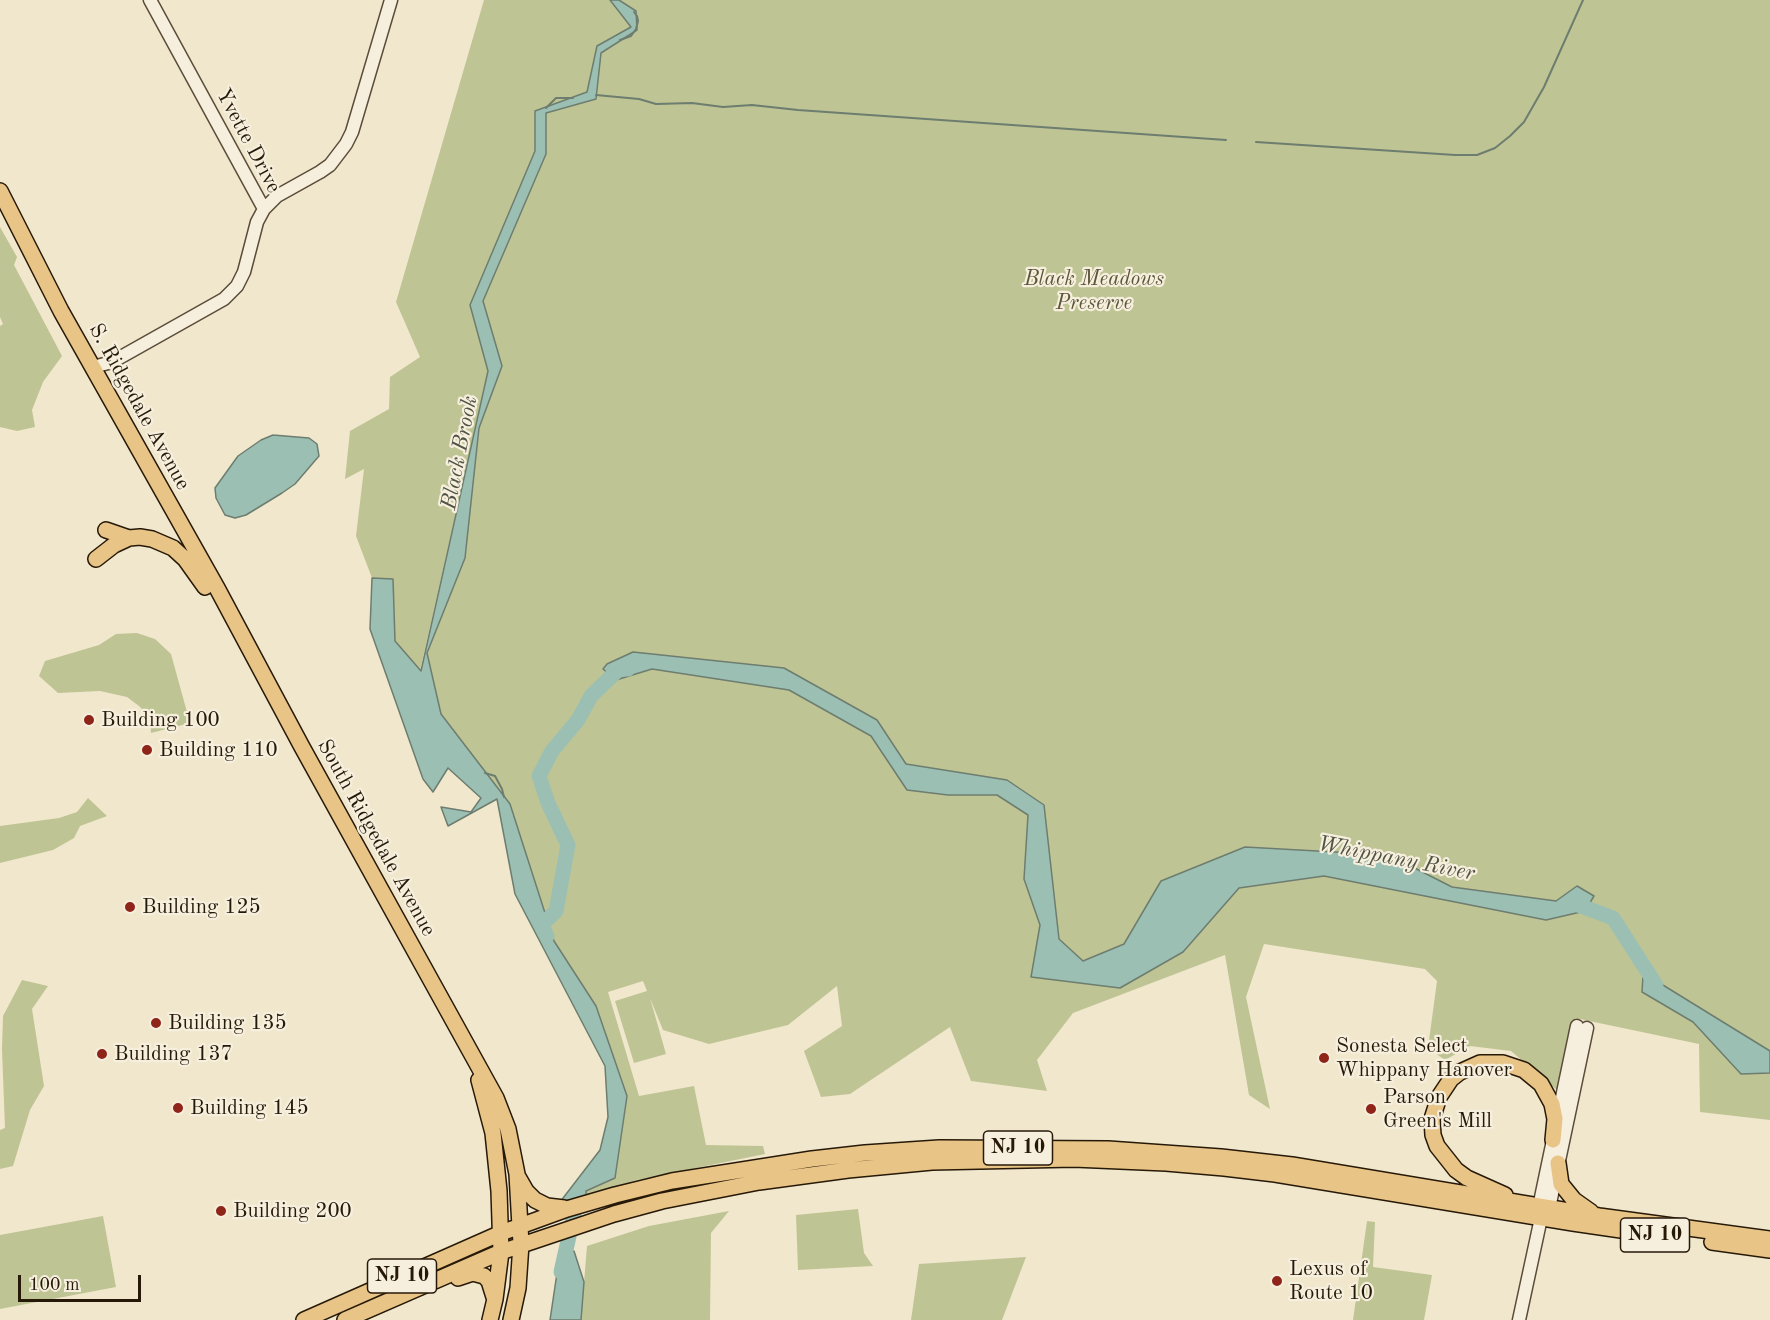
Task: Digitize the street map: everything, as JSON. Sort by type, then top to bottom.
[{"type":"main road","name":"S. Ridgedale Avenue","points":[[0,191],[45,279],[246,642]]},
{"type":"main road","points":[[106,530],[129,538]]},
{"type":"main road","points":[[96,559],[114,545],[129,538],[140,537],[162,542],[185,559],[197,574],[228,626],[246,642]]},
{"type":"main road","name":"South Ridgedale Avenue","points":[[246,642],[503,1114],[517,1174],[521,1244],[518,1288],[511,1320]]},
{"type":"main road","name":"South Ridgedale Avenue","points":[[471,1054],[493,1133],[498,1174],[501,1252],[490,1320]]},
{"type":"main road","points":[[1540,1209],[1467,1178],[1449,1164],[1433,1136],[1434,1108],[1444,1088],[1460,1072],[1480,1063],[1514,1065],[1533,1076],[1547,1094],[1555,1119],[1553,1140]]},
{"type":"main road","name":"NJ 10","points":[[304,1320],[520,1226],[543,1212],[567,1209],[672,1181],[865,1153],[939,1148],[1068,1148],[1151,1151],[1244,1159],[1292,1165],[1540,1209],[1648,1234],[1770,1250]]},
{"type":"main road","name":"NJ 10","points":[[345,1320],[521,1244],[614,1214],[710,1191],[848,1170],[932,1162],[1040,1159],[1166,1163],[1275,1174],[1770,1239]]},
{"type":"main road","points":[[1558,1163],[1561,1184],[1574,1200],[1599,1216]]},
{"type":"main road","points":[[517,1174],[526,1191],[543,1212]]},
{"type":"main road","points":[[434,1281],[447,1281],[473,1274],[484,1276],[489,1281],[495,1299]]},
{"type":"street","name":"Yvette Drive","points":[[93,367],[112,362],[231,294],[244,272],[257,222],[264,209],[150,0]]},
{"type":"street","points":[[264,209],[277,196],[330,165],[346,144],[352,132],[391,0]]},
{"type":"street","points":[[1519,1320],[1553,1140],[1582,1027],[1558,1163],[1540,1209]]},
{"type":"green space","points":[[484,0],[610,0],[631,27],[597,46],[587,92],[535,111],[535,151],[470,305],[488,370],[420,671],[395,641],[393,579],[372,578],[356,536],[364,469],[345,479],[350,431],[389,409],[390,377],[420,357],[396,302]]},
{"type":"green space","name":"Black Meadows Preserve","points":[[619,0],[1770,0],[1770,1051],[1658,982],[1642,992],[1693,1022],[1741,1074],[1770,1073],[1770,1120],[1700,1112],[1699,1044],[1575,1018],[1558,1091],[1511,1051],[1470,1046],[1445,1060],[1428,1048],[1437,981],[1425,969],[1264,944],[1246,997],[1270,1109],[1249,1095],[1225,955],[1073,1013],[1037,1060],[1047,1091],[971,1081],[950,1027],[850,1094],[821,1097],[804,1051],[842,1026],[837,986],[788,1025],[709,1044],[663,1030],[650,998],[666,1054],[634,1063],[615,1001],[647,991],[643,981],[608,992],[639,1096],[694,1086],[706,1145],[763,1146],[765,1154],[637,1180],[586,1196],[586,1191],[627,1096],[596,1006],[554,941],[510,804],[441,714],[427,653],[465,558],[479,428],[502,366],[483,301],[546,154],[546,113],[596,99],[601,53],[637,30],[636,11]],"holes":[[[784,668],[877,720],[906,764],[1007,780],[1044,805],[1059,940],[1083,961],[1124,944],[1161,881],[1389,855],[1452,887],[1556,901],[1577,886],[1594,896],[1546,920],[1324,876],[1239,888],[1183,952],[1031,977],[1040,925],[1024,879],[1028,815],[997,795],[948,795],[907,790],[871,736],[789,690],[652,669]]]},
{"type":"green space","points":[[0,227],[17,257],[14,265],[62,356],[43,382],[32,410],[35,427],[17,431],[0,427],[0,326],[3,324],[0,317]]},
{"type":"green space","points":[[137,633],[155,639],[171,654],[190,723],[151,733],[150,717],[127,697],[100,691],[58,693],[39,676],[45,661],[99,645],[116,634]]},
{"type":"green space","points":[[88,798],[107,816],[80,826],[74,838],[53,850],[0,863],[0,826],[59,818],[77,812]]},
{"type":"green space","points":[[22,980],[48,986],[32,1009],[44,1086],[30,1110],[13,1166],[0,1169],[0,1130],[5,1128],[3,1016]]},
{"type":"green space","points":[[858,1209],[864,1253],[873,1266],[798,1270],[796,1215]]},
{"type":"green space","points":[[729,1211],[711,1233],[710,1320],[581,1320],[587,1246],[649,1226]]},
{"type":"green space","points":[[103,1216],[116,1287],[0,1309],[0,1235]]},
{"type":"green space","points":[[1367,1221],[1375,1222],[1373,1267],[1432,1275],[1424,1320],[1353,1320]]},
{"type":"green space","points":[[1026,1257],[1002,1320],[911,1320],[919,1264]]},
{"type":"water","points":[[610,0],[619,0],[636,11],[637,30],[601,53],[596,99],[546,113],[546,154],[483,301],[502,366],[479,428],[465,558],[427,653],[441,714],[510,804],[554,941],[596,1006],[627,1096],[615,1178],[586,1191],[586,1196],[560,1202],[600,1150],[608,1117],[605,1066],[515,894],[497,799],[448,826],[441,807],[471,812],[481,798],[448,768],[433,792],[423,779],[370,629],[372,578],[393,579],[395,641],[421,671],[488,371],[470,305],[535,151],[535,111],[587,92],[597,46],[631,27]]},
{"type":"water","points":[[273,435],[309,438],[317,444],[319,456],[295,484],[282,493],[246,515],[235,518],[225,515],[216,498],[215,488],[238,456],[261,440]]},
{"type":"water","points":[[633,652],[784,668],[877,720],[906,764],[1007,780],[1044,805],[1059,939],[1083,961],[1124,944],[1161,881],[1245,847],[1389,855],[1452,887],[1556,901],[1577,886],[1594,896],[1585,911],[1546,920],[1324,876],[1239,888],[1183,952],[1120,988],[1031,977],[1040,925],[1024,879],[1028,815],[997,795],[948,795],[907,790],[871,736],[789,690],[652,669],[616,680],[603,669],[607,664]]},
{"type":"water","points":[[1644,959],[1658,982],[1770,1051],[1770,1073],[1741,1074],[1693,1022],[1642,992]]},
{"type":"water","points":[[574,1251],[584,1282],[581,1320],[550,1320],[560,1253]]},
{"type":"waterway","points":[[1256,142],[1455,155],[1477,155],[1495,148],[1524,122],[1544,87],[1583,0]]},
{"type":"waterway","name":"Black Brook","points":[[620,40],[631,36],[636,29],[638,21],[634,12]]},
{"type":"waterway","points":[[596,95],[639,99],[656,104],[692,103],[723,107],[752,105],[1226,140]]},
{"type":"waterway","name":"Black Brook","points":[[546,108],[556,98],[573,98]]},
{"type":"waterway","name":"Whippany River","points":[[547,936],[542,925],[556,911],[568,845],[548,803],[539,776],[552,751],[578,720],[591,696],[619,669],[628,669]]},
{"type":"waterway","name":"Black Brook","points":[[485,773],[495,776],[504,797]]},
{"type":"waterway","name":"Whippany River","points":[[1570,902],[1613,918],[1656,985]]},
{"type":"waterway","name":"Whippany River","points":[[561,1272],[578,1196]]},
{"type":"place","name":"Building 100","points":[[89,720]]},
{"type":"place","name":"Building 110","points":[[147,750]]},
{"type":"place","name":"Building 125","points":[[130,907]]},
{"type":"place","name":"Building 135","points":[[156,1023]]},
{"type":"place","name":"Building 137","points":[[102,1054]]},
{"type":"place","name":"Sonesta Select Whippany Hanover","points":[[1324,1058]]},
{"type":"place","name":"Building 145","points":[[178,1108]]},
{"type":"place","name":"Parson Green's Mill","points":[[1371,1109]]},
{"type":"place","name":"Building 200","points":[[221,1211]]},
{"type":"place","name":"Lexus of Route 10","points":[[1277,1281]]}]
